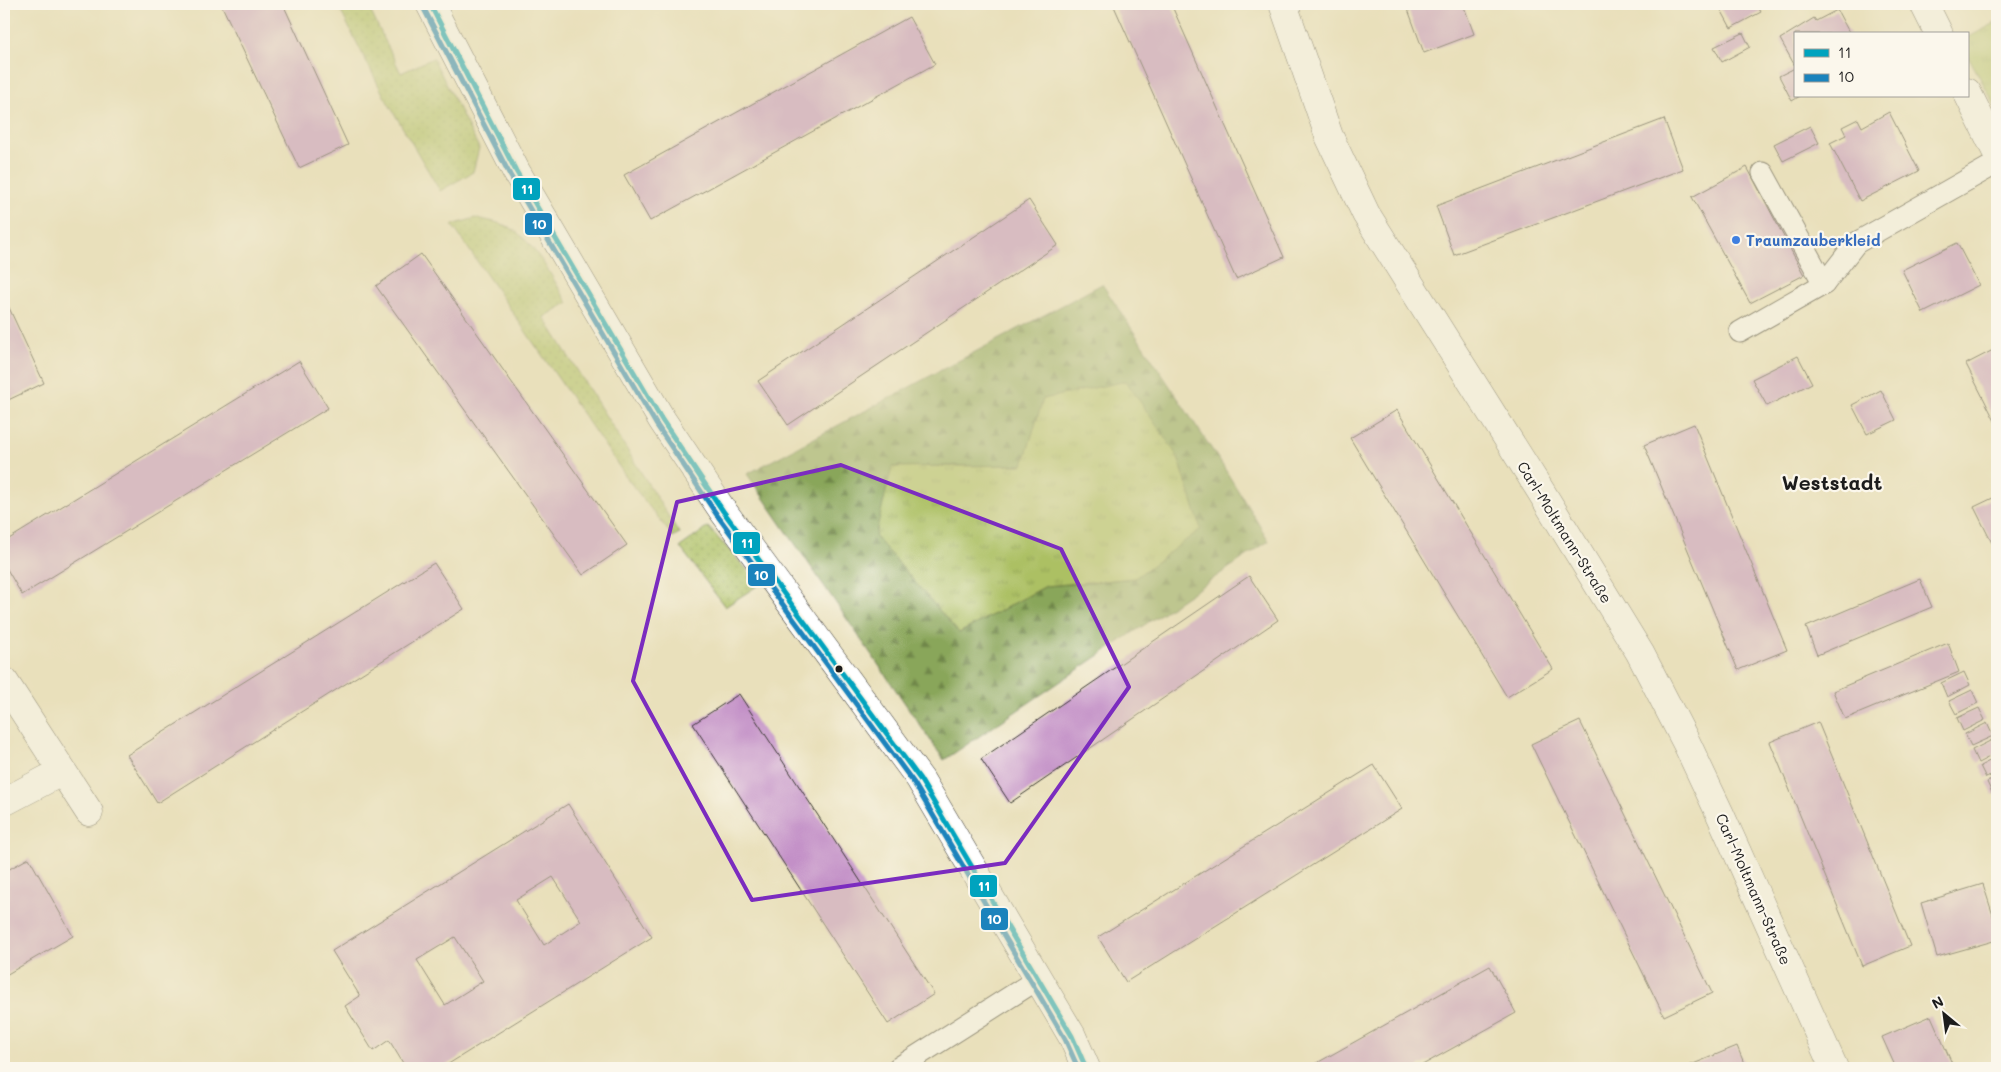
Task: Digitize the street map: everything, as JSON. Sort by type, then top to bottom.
[{"type":"street","points":[[430,4],[516,171],[662,420],[723,511],[920,778],[1072,1036],[1086,1068]]},
{"type":"street","name":"Carl-Moltmann-Straße","points":[[1283,4],[1328,136],[1366,214],[1640,653],[1687,744],[1720,814],[1834,1068]]},
{"type":"street","points":[[1924,4],[1938,32]]},
{"type":"street","points":[[1968,94],[1997,153]]},
{"type":"street","points":[[4,681],[61,772],[89,812]]},
{"type":"street","points":[[4,802],[61,772]]},
{"type":"lane","points":[[1740,332],[1824,284],[1856,243],[1997,163]]},
{"type":"lane","points":[[1764,173],[1824,284]]},
{"type":"lane","points":[[898,1068],[1038,979]]},
{"type":"highlighted area","points":[[841,465],[1061,549],[1129,687],[1005,863],[752,900],[633,681],[677,502]]},
{"type":"green space","points":[[337,4],[367,4],[401,73],[433,58],[479,148],[473,172],[440,191],[384,96]]},
{"type":"green space","points":[[1997,22],[1997,109],[1968,56],[1968,37]]},
{"type":"green space","points":[[475,218],[505,225],[518,233],[535,251],[549,272],[568,303],[544,317],[679,533],[673,537],[629,481],[452,225]]},
{"type":"green space","points":[[1102,284],[1223,466],[1269,541],[944,760],[747,474]],"holes":[[[1023,465],[1135,578],[1046,586],[959,633],[892,467]]]},
{"type":"green space","points":[[1126,381],[1178,457],[1201,529],[1135,578],[1046,586],[959,633],[875,536],[892,467],[1023,465],[1043,399]]},
{"type":"green space","points":[[708,527],[760,584],[725,607],[680,547]]},
{"type":"building","points":[[221,4],[283,4],[348,145],[299,168]]},
{"type":"building","points":[[1113,4],[1171,4],[1284,257],[1236,279]]},
{"type":"building","points":[[1406,4],[1463,4],[1474,34],[1424,53]]},
{"type":"building","points":[[1718,4],[1756,4],[1761,12],[1731,28]]},
{"type":"building","points":[[1837,10],[1849,32],[1794,32],[1794,64],[1780,39],[1814,18],[1816,21]]},
{"type":"building","points":[[909,17],[935,64],[650,221],[624,175]]},
{"type":"building","points":[[1743,33],[1750,47],[1722,62],[1714,47]]},
{"type":"building","points":[[1794,68],[1794,98],[1797,98],[1792,101],[1779,76]]},
{"type":"building","points":[[1889,112],[1919,171],[1860,201],[1830,143],[1846,135],[1842,127],[1858,119],[1862,127]]},
{"type":"building","points":[[1664,119],[1683,169],[1454,255],[1436,206]]},
{"type":"building","points":[[1810,126],[1819,143],[1783,161],[1774,144]]},
{"type":"building","points":[[1747,167],[1804,275],[1750,303],[1692,197]]},
{"type":"building","points":[[1029,200],[1058,245],[788,425],[758,381]]},
{"type":"building","points":[[1957,243],[1979,285],[1923,313],[1902,270]]},
{"type":"building","points":[[421,254],[627,545],[583,575],[376,286]]},
{"type":"building","points":[[4,297],[44,383],[4,402]]},
{"type":"building","points":[[1997,348],[1997,425],[1966,364]]},
{"type":"building","points":[[1798,356],[1812,383],[1767,406],[1752,379]]},
{"type":"building","points":[[299,361],[328,408],[22,595],[4,564],[4,542]]},
{"type":"building","points":[[1881,390],[1896,420],[1867,434],[1852,405]]},
{"type":"building","points":[[1397,410],[1553,669],[1507,697],[1350,438]]},
{"type":"building","points":[[1694,424],[1787,650],[1738,670],[1644,445]]},
{"type":"building","points":[[1997,496],[1997,541],[1992,543],[1974,507]]},
{"type":"building","points":[[434,563],[464,609],[157,803],[127,755]]},
{"type":"building","points":[[1249,576],[1278,620],[1010,803],[981,759]]},
{"type":"building","points":[[1920,579],[1932,607],[1817,655],[1806,627]]},
{"type":"building","points":[[1948,643],[1959,672],[1845,719],[1833,691]]},
{"type":"building","points":[[1964,672],[1970,685],[1947,697],[1941,683]]},
{"type":"building","points":[[1972,690],[1978,703],[1956,714],[1949,701]]},
{"type":"building","points":[[739,694],[934,994],[888,1024],[693,724]]},
{"type":"building","points":[[1979,708],[1985,720],[1963,731],[1957,718]]},
{"type":"building","points":[[1580,721],[1712,993],[1664,1016],[1531,744]]},
{"type":"building","points":[[1818,722],[1910,946],[1862,966],[1770,742]]},
{"type":"building","points":[[1987,723],[1993,736],[1971,746],[1965,734]]},
{"type":"building","points":[[1994,739],[1997,753],[1978,763],[1972,750]]},
{"type":"building","points":[[1997,757],[1997,773],[1986,778],[1980,766]]},
{"type":"building","points":[[1374,765],[1402,809],[1126,982],[1098,937]]},
{"type":"building","points":[[1997,777],[1997,793],[1993,795],[1987,782]]},
{"type":"building","points":[[568,804],[652,937],[442,1068],[406,1068],[389,1040],[373,1051],[345,1006],[360,996],[332,951]],"holes":[[[553,877],[581,921],[544,945],[516,900]],[[455,937],[483,981],[445,1005],[417,960]]]},
{"type":"building","points":[[29,858],[73,936],[4,976],[4,872]]},
{"type":"building","points":[[1983,884],[1997,928],[1997,940],[1937,957],[1921,903]]},
{"type":"building","points":[[1490,966],[1516,1013],[1417,1068],[1308,1068]]},
{"type":"building","points":[[1931,1016],[1954,1068],[1896,1068],[1882,1037]]},
{"type":"building","points":[[1737,1046],[1746,1068],[1686,1067]]},
{"type":"transit line","name":"11","points":[[430,4],[516,171],[662,420],[723,511],[920,779],[1072,1036],[1086,1068]]},
{"type":"transit line","name":"10","points":[[423,7],[510,175],[656,424],[717,515],[914,783],[1065,1039],[1078,1068]]},
{"type":"place","name":"Traumzauberkleid","points":[[1736,240]]},
{"type":"district","name":"Weststadt","points":[[1832,482]]}]
